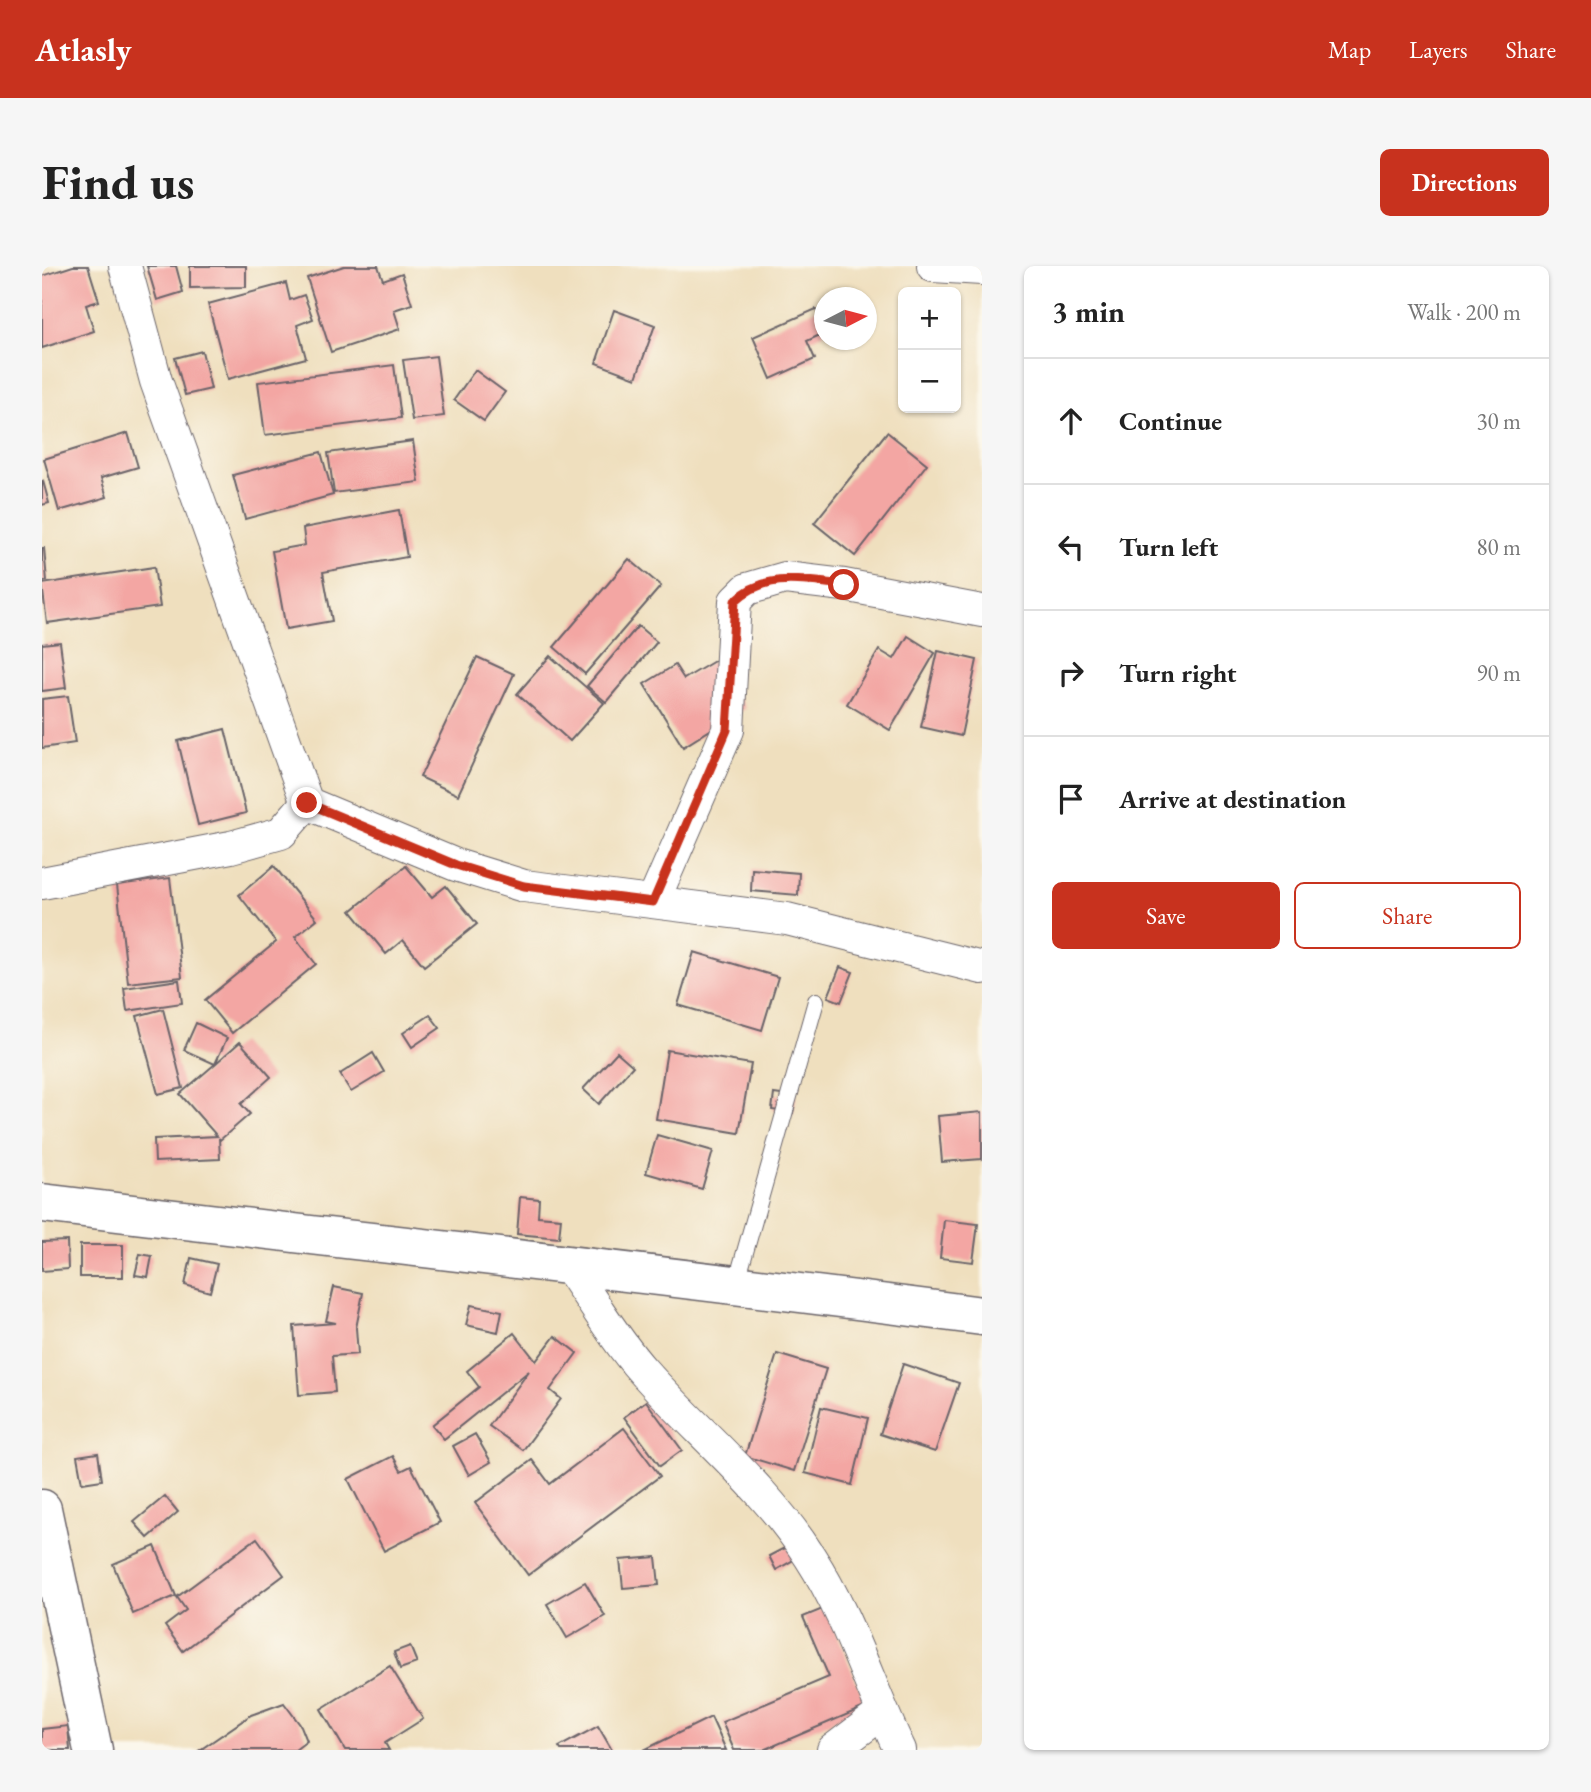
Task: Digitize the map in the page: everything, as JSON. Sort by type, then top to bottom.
[{"type":"main road","points":[[42,1203],[569,1267],[736,1284],[982,1316]]},
{"type":"main road","points":[[42,1509],[93,1750]]},
{"type":"street","points":[[125,266],[156,381],[307,803],[456,865],[524,886],[787,919],[982,968]]},
{"type":"street","points":[[933,266],[982,269]]},
{"type":"street","points":[[653,902],[727,730],[735,601],[747,589],[785,578],[844,585],[982,611]]},
{"type":"street","points":[[42,883],[231,847],[281,833],[307,803]]},
{"type":"street","points":[[569,1267],[641,1369],[757,1489],[810,1556],[842,1614],[900,1750]]},
{"type":"street","points":[[833,1750],[882,1713]]},
{"type":"lane","points":[[736,1284],[816,1001]]},
{"type":"building","points":[[73,266],[88,266],[99,301],[86,305],[94,331],[42,348],[42,276]]},
{"type":"building","points":[[147,266],[176,266],[183,292],[157,300]]},
{"type":"building","points":[[190,266],[246,266],[246,287],[190,288]]},
{"type":"building","points":[[344,266],[378,266],[383,280],[402,273],[412,304],[394,310],[400,329],[331,352],[307,278]]},
{"type":"building","points":[[286,283],[290,300],[304,295],[313,319],[297,325],[306,358],[228,379],[208,304]]},
{"type":"building","points":[[614,310],[655,325],[636,378],[596,363]]},
{"type":"building","points":[[814,310],[814,338],[807,341],[815,359],[771,379],[753,337]]},
{"type":"building","points":[[202,351],[211,389],[185,395],[175,358]]},
{"type":"building","points":[[436,356],[444,416],[412,420],[403,360]]},
{"type":"building","points":[[394,365],[401,418],[265,435],[258,382]]},
{"type":"building","points":[[475,370],[505,392],[484,421],[454,400]]},
{"type":"building","points":[[887,432],[927,464],[855,556],[814,523]]},
{"type":"building","points":[[128,433],[138,467],[101,478],[107,497],[59,511],[44,459]]},
{"type":"building","points":[[413,441],[419,482],[334,493],[328,453]]},
{"type":"building","points":[[321,452],[333,495],[245,519],[233,475]]},
{"type":"building","points":[[42,482],[49,503],[42,505]]},
{"type":"building","points":[[399,510],[407,557],[323,572],[332,621],[286,629],[272,551],[305,545],[303,528]]},
{"type":"building","points":[[42,548],[47,581],[42,582]]},
{"type":"building","points":[[629,559],[661,586],[585,674],[554,647]]},
{"type":"building","points":[[154,567],[160,607],[47,623],[42,584]]},
{"type":"building","points":[[638,626],[657,642],[606,702],[587,686]]},
{"type":"building","points":[[908,636],[935,653],[890,730],[847,704],[879,650],[894,659]]},
{"type":"building","points":[[60,642],[66,688],[42,691],[42,644]]},
{"type":"building","points":[[938,651],[977,660],[961,736],[921,727]]},
{"type":"building","points":[[550,656],[604,703],[570,741],[517,694]]},
{"type":"building","points":[[477,657],[514,674],[458,795],[420,777]]},
{"type":"building","points":[[716,660],[745,708],[683,747],[644,684],[675,665],[684,679]]},
{"type":"building","points":[[68,696],[75,743],[42,748],[42,699]]},
{"type":"building","points":[[225,729],[246,813],[198,825],[178,741]]},
{"type":"building","points":[[274,866],[317,919],[295,937],[316,964],[232,1033],[205,1000],[276,942],[239,895]]},
{"type":"building","points":[[406,866],[432,897],[446,886],[477,924],[424,966],[403,940],[386,954],[351,911]]},
{"type":"building","points":[[752,869],[799,873],[798,895],[751,891]]},
{"type":"building","points":[[170,878],[182,977],[128,983],[117,885]]},
{"type":"building","points":[[694,952],[778,977],[762,1030],[678,1005]]},
{"type":"building","points":[[840,967],[853,972],[841,1002],[828,997]]},
{"type":"building","points":[[179,980],[182,1003],[127,1011],[124,988]]},
{"type":"building","points":[[163,1009],[183,1088],[158,1094],[137,1016]]},
{"type":"building","points":[[430,1015],[440,1028],[412,1047],[403,1033]]},
{"type":"building","points":[[196,1023],[227,1038],[215,1064],[184,1050]]},
{"type":"building","points":[[240,1042],[271,1077],[241,1104],[250,1114],[220,1140],[219,1138],[220,1159],[155,1162],[154,1139],[217,1136],[180,1094]]},
{"type":"building","points":[[667,1050],[751,1064],[739,1133],[656,1119]]},
{"type":"building","points":[[617,1052],[633,1066],[599,1104],[583,1089]]},
{"type":"building","points":[[373,1053],[384,1072],[351,1092],[340,1074]]},
{"type":"building","points":[[774,1094],[796,1097],[793,1113],[772,1110]]},
{"type":"building","points":[[982,1112],[982,1159],[942,1162],[938,1116]]},
{"type":"building","points":[[657,1135],[713,1151],[702,1189],[646,1173]]},
{"type":"building","points":[[520,1197],[539,1199],[538,1216],[561,1218],[559,1238],[517,1234]]},
{"type":"building","points":[[944,1220],[978,1224],[973,1262],[940,1258]]},
{"type":"building","points":[[67,1241],[68,1269],[42,1271],[42,1242]]},
{"type":"building","points":[[80,1245],[123,1245],[123,1277],[80,1277]]},
{"type":"building","points":[[140,1254],[152,1256],[148,1277],[135,1275]]},
{"type":"building","points":[[191,1258],[217,1264],[210,1292],[185,1285]]},
{"type":"building","points":[[334,1287],[363,1293],[356,1328],[358,1354],[332,1356],[335,1392],[299,1395],[294,1326],[336,1323],[326,1321]]},
{"type":"building","points":[[471,1305],[502,1311],[498,1332],[466,1325]]},
{"type":"building","points":[[514,1333],[536,1361],[555,1336],[577,1353],[550,1390],[561,1399],[523,1450],[489,1426],[529,1371],[444,1439],[432,1425],[479,1387],[467,1371]]},
{"type":"building","points":[[777,1354],[826,1369],[794,1471],[745,1456]]},
{"type":"building","points":[[903,1364],[959,1383],[935,1452],[880,1434]]},
{"type":"building","points":[[646,1401],[682,1450],[660,1466],[624,1417]]},
{"type":"building","points":[[821,1407],[868,1418],[852,1485],[805,1473]]},
{"type":"building","points":[[624,1428],[660,1476],[528,1575],[475,1503],[532,1460],[550,1484]]},
{"type":"building","points":[[475,1434],[491,1462],[469,1475],[453,1446]]},
{"type":"building","points":[[98,1453],[102,1480],[82,1483],[77,1456]]},
{"type":"building","points":[[393,1456],[401,1471],[411,1466],[440,1522],[384,1551],[348,1479]]},
{"type":"building","points":[[165,1496],[178,1512],[148,1538],[134,1522]]},
{"type":"building","points":[[257,1538],[284,1575],[183,1651],[165,1626],[186,1610],[177,1597]]},
{"type":"building","points":[[155,1546],[176,1596],[133,1614],[113,1564]]},
{"type":"building","points":[[788,1546],[795,1559],[776,1570],[769,1556]]},
{"type":"building","points":[[656,1557],[659,1585],[623,1588],[620,1560]]},
{"type":"building","points":[[585,1582],[605,1616],[567,1638],[547,1604]]},
{"type":"building","points":[[825,1608],[867,1706],[764,1750],[734,1750],[722,1722],[829,1677],[803,1617]]},
{"type":"building","points":[[410,1646],[417,1663],[400,1669],[394,1652]]},
{"type":"building","points":[[390,1666],[423,1719],[385,1743],[389,1750],[345,1750],[321,1709]]},
{"type":"building","points":[[284,1703],[301,1726],[307,1741],[295,1750],[200,1750],[251,1715]]},
{"type":"building","points":[[711,1717],[726,1750],[644,1750]]},
{"type":"building","points":[[68,1726],[70,1750],[42,1750],[42,1729]]},
{"type":"building","points":[[598,1726],[612,1750],[561,1750],[559,1747]]},
{"type":"route","points":[[307,803],[373,833],[456,865],[524,886],[653,902],[727,730],[735,601],[747,589],[785,578],[844,585]]}]
